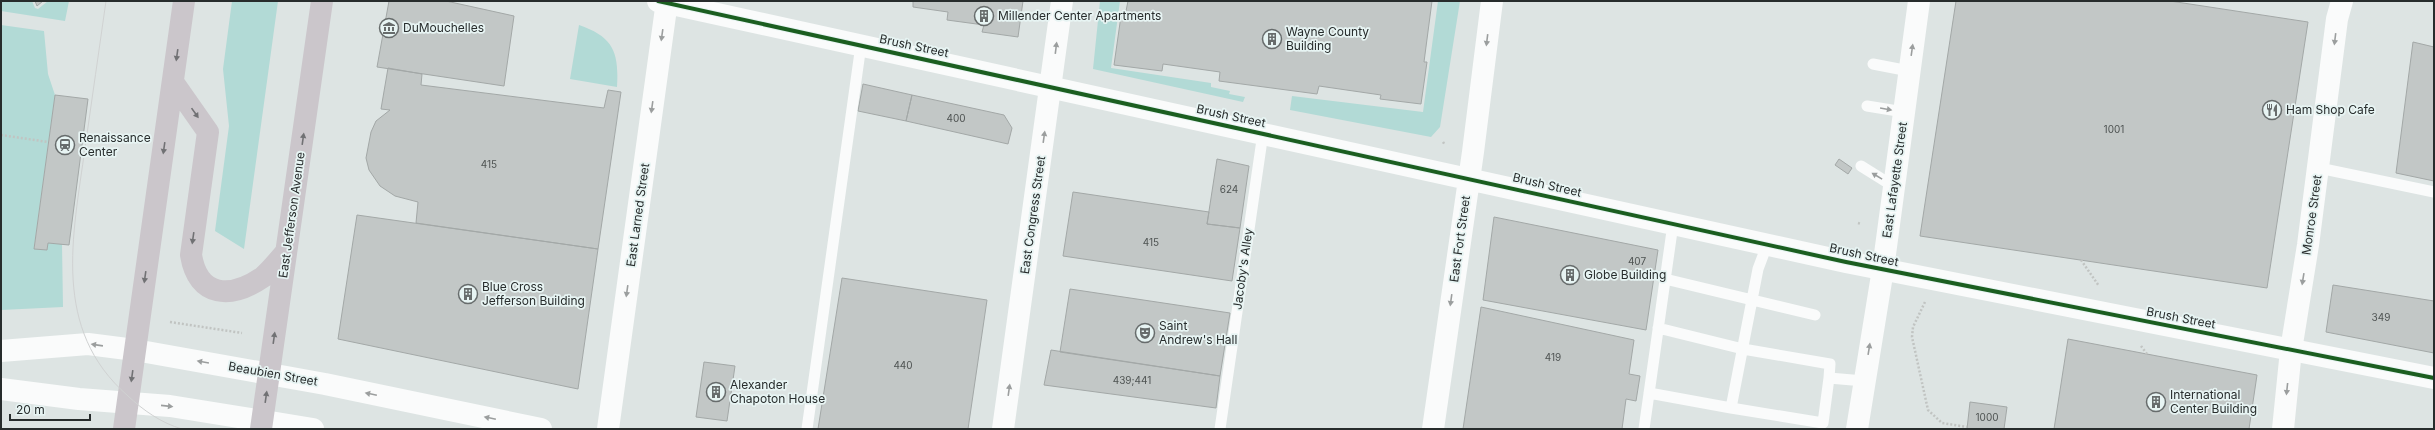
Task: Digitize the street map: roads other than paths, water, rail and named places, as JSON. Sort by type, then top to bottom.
[{"type":"highway","points":[[124,429],[184,1]]},
{"type":"highway","name":"East Jefferson Avenue","points":[[262,425],[322,1]]},
{"type":"highway","points":[[173,82],[208,132],[191,255],[194,271],[203,283],[213,289],[232,290],[244,288],[264,276],[286,252]]},
{"type":"street","name":"East Congress Street","points":[[1003,429],[1062,1]]},
{"type":"street","name":"East Fort Street","points":[[1432,429],[1469,178],[1492,1]]},
{"type":"street","name":"East Lafayette Street","points":[[1857,429],[1883,269],[1919,1]]},
{"type":"street","name":"Monroe Street","points":[[2283,429],[2291,350],[2319,168],[2337,19],[2342,1]]},
{"type":"street","name":"Brush Street","points":[[664,2],[1469,178],[1767,245],[2434,378]]},
{"type":"street","name":"East Larned Street","points":[[608,429],[664,2]]},
{"type":"street","name":"Beaubien Street","points":[[1,351],[88,344],[135,350],[269,374],[542,429]]},
{"type":"street","points":[[1,389],[128,403],[170,406],[262,425],[313,429]]},
{"type":"lane","points":[[807,429],[861,45]]},
{"type":"lane","points":[[1873,64],[1909,71]]},
{"type":"lane","points":[[1867,106],[1904,112]]},
{"type":"lane","name":"Jacoby's Alley","points":[[1220,429],[1263,133]]},
{"type":"lane","points":[[1861,166],[1894,186]]},
{"type":"lane","points":[[2319,168],[2434,192]]},
{"type":"lane","points":[[1644,429],[1673,224]]},
{"type":"lane","points":[[1731,408],[1758,269],[1767,245]]},
{"type":"lane","points":[[1665,279],[1815,315]]},
{"type":"lane","points":[[1649,393],[1823,423],[1830,378],[1830,364],[1743,349],[1658,328]]},
{"type":"lane","points":[[1830,378],[1864,381]]},
{"type":"tram line","points":[[106,1],[76,214],[73,247],[73,280],[77,311],[87,341],[104,370],[128,396],[146,411],[160,420],[182,429]]},
{"type":"place","name":"Millender Center Apartments","points":[[984,16]]},
{"type":"place","name":"DuMouchelles","points":[[389,28]]},
{"type":"place","name":"Wayne County Building","points":[[1272,39]]},
{"type":"place","name":"Ham Shop Cafe","points":[[2272,110]]},
{"type":"place","name":"Renaissance Center","points":[[65,145]]},
{"type":"place","name":"Globe Building","points":[[1570,275]]},
{"type":"place","name":"Blue Cross Jefferson Building","points":[[468,294]]},
{"type":"place","name":"Saint Andrew's Hall","points":[[1145,333]]},
{"type":"place","name":"Alexander Chapoton House","points":[[716,392]]},
{"type":"place","name":"International Center Building","points":[[2156,402]]}]
